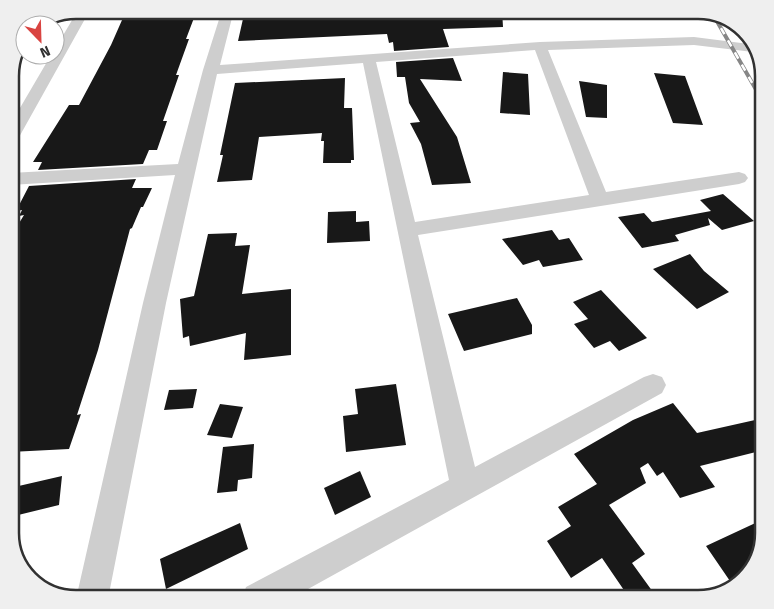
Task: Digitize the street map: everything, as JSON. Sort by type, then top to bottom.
[{"type":"street","points":[[19,123],[79,19]]},
{"type":"street","points":[[94,590],[166,254],[210,70],[225,19]]},
{"type":"street","points":[[65,27],[74,28]]},
{"type":"street","points":[[210,70],[369,60],[540,46],[694,41],[747,47]]},
{"type":"street","points":[[540,46],[600,200]]},
{"type":"street","points":[[369,60],[406,230],[466,486]]},
{"type":"street","points":[[19,178],[186,169]]},
{"type":"street","points":[[406,230],[739,178]]},
{"type":"street","points":[[275,590],[653,385]]},
{"type":"building","points":[[122,19],[194,19],[186,39],[189,39],[176,75],[179,75],[163,121],[167,121],[157,150],[149,150],[143,164],[38,170],[42,162],[33,162],[69,105],[79,105]]},
{"type":"building","points":[[243,19],[503,19],[503,27],[443,29],[449,47],[394,51],[393,42],[389,43],[387,34],[238,41]]},
{"type":"building","points":[[453,58],[462,81],[420,79],[457,137],[471,183],[432,185],[421,144],[410,123],[420,122],[409,103],[405,77],[397,77],[396,62]]},
{"type":"building","points":[[503,72],[528,74],[530,115],[500,113]]},
{"type":"building","points":[[654,73],[685,76],[703,125],[673,123]]},
{"type":"building","points":[[345,78],[344,108],[352,108],[354,160],[351,160],[351,163],[323,163],[324,141],[321,141],[322,133],[259,137],[252,180],[217,182],[223,155],[220,155],[235,83]]},
{"type":"building","points":[[579,81],[607,85],[607,118],[586,117]]},
{"type":"building","points":[[136,179],[132,188],[152,188],[130,229],[98,350],[77,415],[81,414],[69,449],[19,452],[19,223],[24,215],[19,216],[22,210],[19,210],[19,205],[29,186]]},
{"type":"building","points":[[723,194],[754,221],[722,230],[708,218],[710,225],[675,235],[679,241],[642,248],[618,217],[644,213],[652,222],[711,211],[700,200]]},
{"type":"building","points":[[356,211],[356,222],[369,221],[370,241],[327,243],[328,212]]},
{"type":"building","points":[[552,230],[559,240],[569,238],[583,260],[543,267],[539,260],[523,265],[502,239]]},
{"type":"building","points":[[237,233],[235,246],[250,245],[242,294],[291,289],[291,355],[244,360],[246,333],[190,346],[189,336],[183,338],[180,299],[194,296],[208,234]]},
{"type":"building","points":[[690,254],[704,271],[729,292],[697,309],[653,269]]},
{"type":"building","points":[[601,290],[647,338],[619,351],[610,341],[594,348],[574,324],[588,319],[573,302]]},
{"type":"building","points":[[517,298],[532,325],[532,334],[464,351],[448,314]]},
{"type":"building","points":[[396,384],[406,445],[346,452],[343,416],[358,414],[355,389]]},
{"type":"building","points":[[197,389],[193,408],[164,410],[169,390]]},
{"type":"building","points":[[673,403],[697,433],[755,420],[755,452],[700,466],[715,487],[680,498],[663,472],[657,476],[648,463],[640,468],[646,483],[609,505],[645,554],[632,563],[652,590],[624,590],[602,558],[571,578],[547,541],[571,526],[558,507],[597,484],[574,454],[633,420]]},
{"type":"building","points":[[220,404],[243,407],[232,438],[207,435]]},
{"type":"building","points":[[254,444],[252,478],[238,480],[237,491],[217,493],[223,447]]},
{"type":"building","points":[[360,471],[371,497],[335,515],[324,488]]},
{"type":"building","points":[[62,476],[59,505],[19,515],[19,486]]},
{"type":"building","points":[[240,523],[248,549],[166,589],[160,559]]},
{"type":"building","points":[[755,523],[754,544],[751,555],[741,571],[729,580],[706,546]]},
{"type":"railway","points":[[718,23],[755,88]]}]
